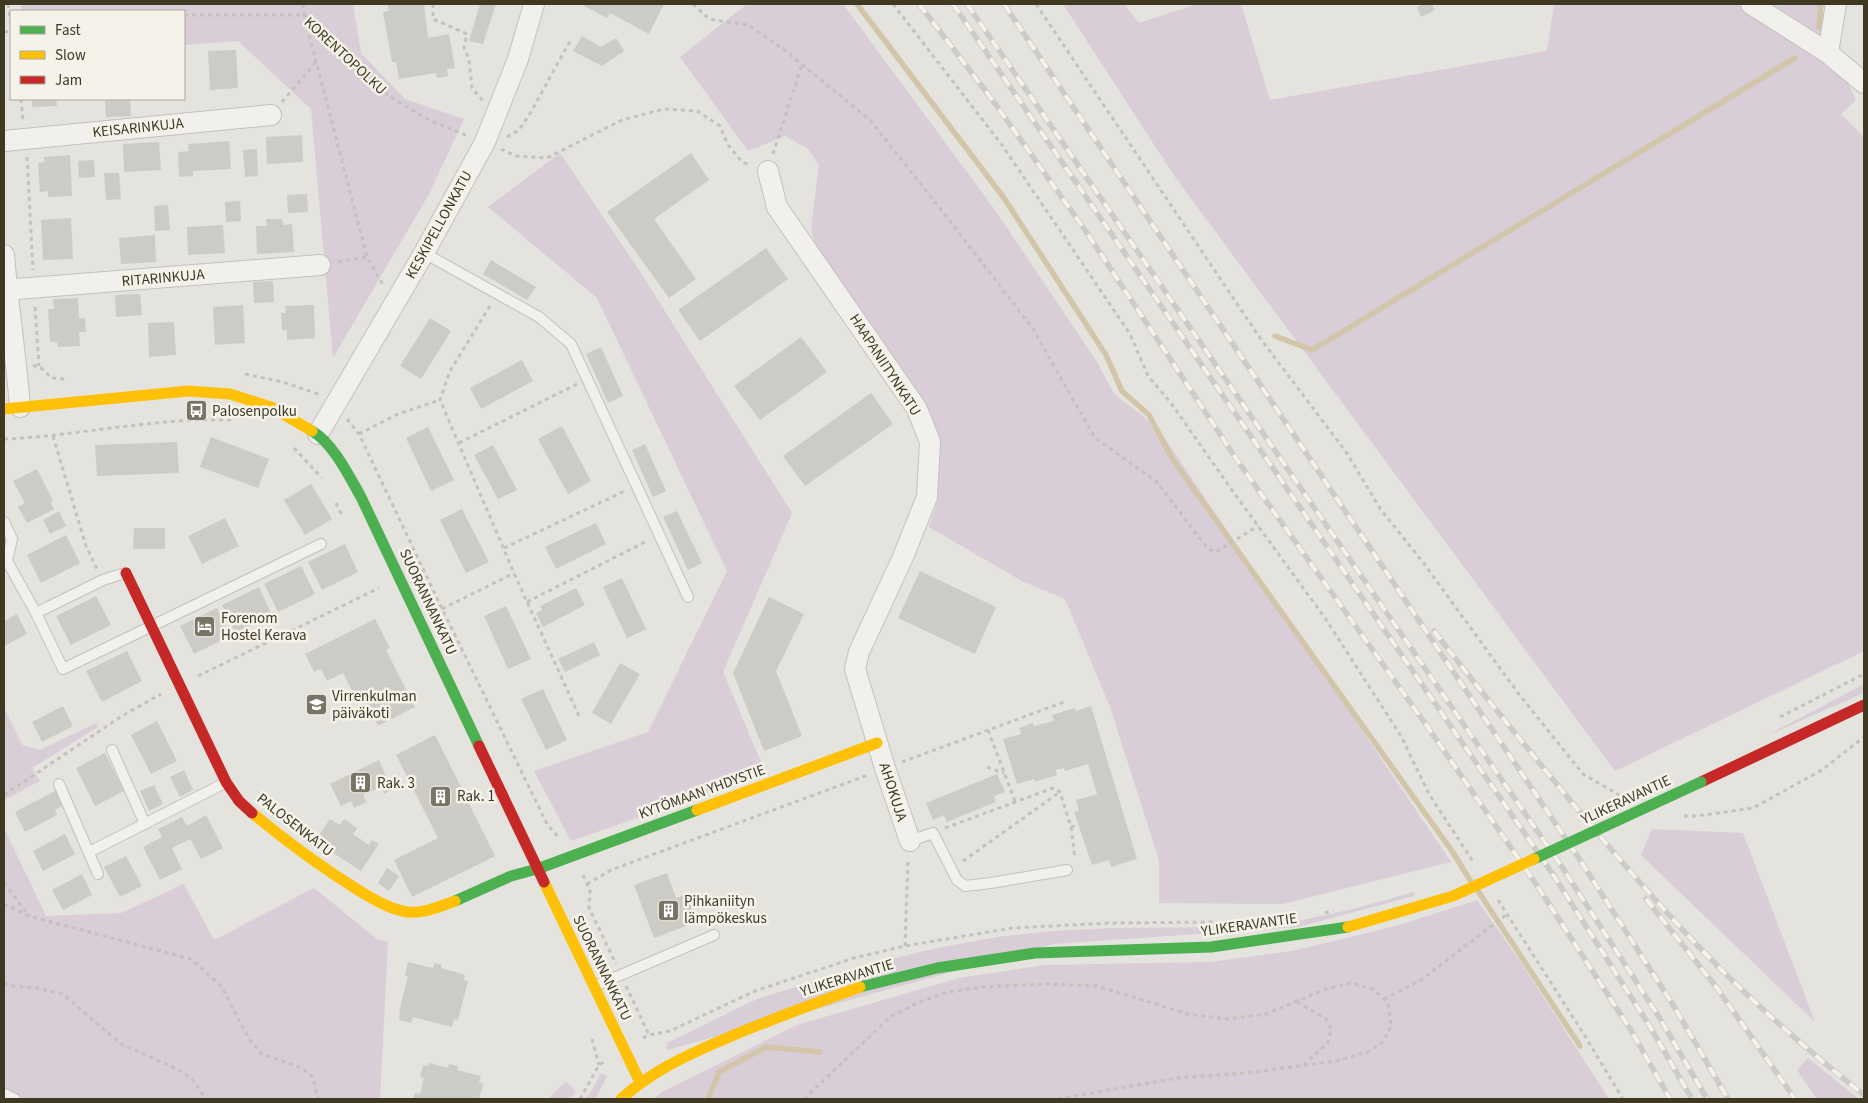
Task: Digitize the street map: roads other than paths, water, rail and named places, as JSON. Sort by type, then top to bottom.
[{"type":"street","name":"KESKIPELLONKATU","points":[[318,434],[424,253],[476,139],[518,59],[534,4]]},
{"type":"street","points":[[1751,4],[1828,53],[1864,83]]},
{"type":"street","points":[[1828,53],[1836,4]]},
{"type":"street","name":"KEISARINKUJA","points":[[4,141],[271,115]]},
{"type":"street","name":"HAAPANIITYNKATU","points":[[768,171],[777,207],[917,408],[930,442],[927,497],[903,557],[859,652],[855,669],[878,743]]},
{"type":"street","points":[[4,255],[5,290],[17,368],[12,408]]},
{"type":"street","name":"RITARINKUJA","points":[[5,290],[320,265]]},
{"type":"street","name":"SUORANNANKATU","points":[[12,408],[188,392],[230,394],[271,407],[318,434],[340,461],[361,497],[640,1082]]},
{"type":"street","name":"PALOSENKATU","points":[[126,573],[226,782],[239,800],[300,850],[364,895],[386,906],[407,913],[435,908],[510,876],[537,869]]},
{"type":"street","name":"YLIKERAVANTIE","points":[[621,1099],[640,1082],[676,1060],[767,1020],[861,986],[937,968],[1035,953],[1211,947],[1348,926],[1453,896],[1864,705]]},
{"type":"street","name":"AHOKUJA","points":[[878,743],[910,841]]},
{"type":"street","name":"KYTÖMAAN YHDYSTIE","points":[[537,869],[878,743]]},
{"type":"lane","points":[[424,253],[539,318],[571,344],[688,597]]},
{"type":"lane","points":[[4,522],[12,539],[7,561],[36,613],[63,669],[321,544]]},
{"type":"lane","points":[[36,613],[103,580],[126,573]]},
{"type":"lane","points":[[112,750],[145,824]]},
{"type":"lane","points":[[89,852],[226,782]]},
{"type":"lane","points":[[59,784],[98,874]]},
{"type":"lane","points":[[910,841],[933,832],[957,880],[965,886],[1067,870]]},
{"type":"lane","points":[[594,986],[714,935]]},
{"type":"lane","points":[[4,1094],[15,1099]]},
{"type":"waterway","points":[[857,4],[1004,198],[1106,355],[1122,391],[1149,415],[1173,460],[1452,851],[1470,880]]},
{"type":"waterway","points":[[1819,27],[1821,4]]},
{"type":"waterway","points":[[1275,336],[1312,350],[1795,58]]},
{"type":"waterway","points":[[1478,891],[1580,1046]]},
{"type":"waterway","points":[[708,1099],[719,1072],[766,1047],[820,1052]]},
{"type":"railway","points":[[919,4],[991,98],[1085,230],[1239,463],[1427,726],[1536,884],[1632,1032],[1670,1099]]},
{"type":"railway","points":[[953,4],[1552,873],[1649,1025],[1692,1099]]},
{"type":"railway","points":[[967,4],[1562,867],[1659,1017],[1707,1099]]},
{"type":"railway","points":[[1004,4],[1578,857],[1675,1008],[1728,1099]]},
{"type":"railway","points":[[1434,631],[1593,828],[1680,927],[1767,1013],[1864,1095]]},
{"type":"railway","points":[[1646,899],[1717,988],[1795,1099]]},
{"type":"place","name":"Palosenpolku","points":[[196,411]]},
{"type":"place","name":"Forenom Hostel Kerava","points":[[205,627]]},
{"type":"place","name":"Virrenkulman päiväkoti","points":[[316,705]]},
{"type":"place","name":"Rak. 3","points":[[361,783]]},
{"type":"place","name":"Rak. 1","points":[[441,796]]},
{"type":"place","name":"Pihkaniityn lämpökeskus","points":[[668,910]]}]
